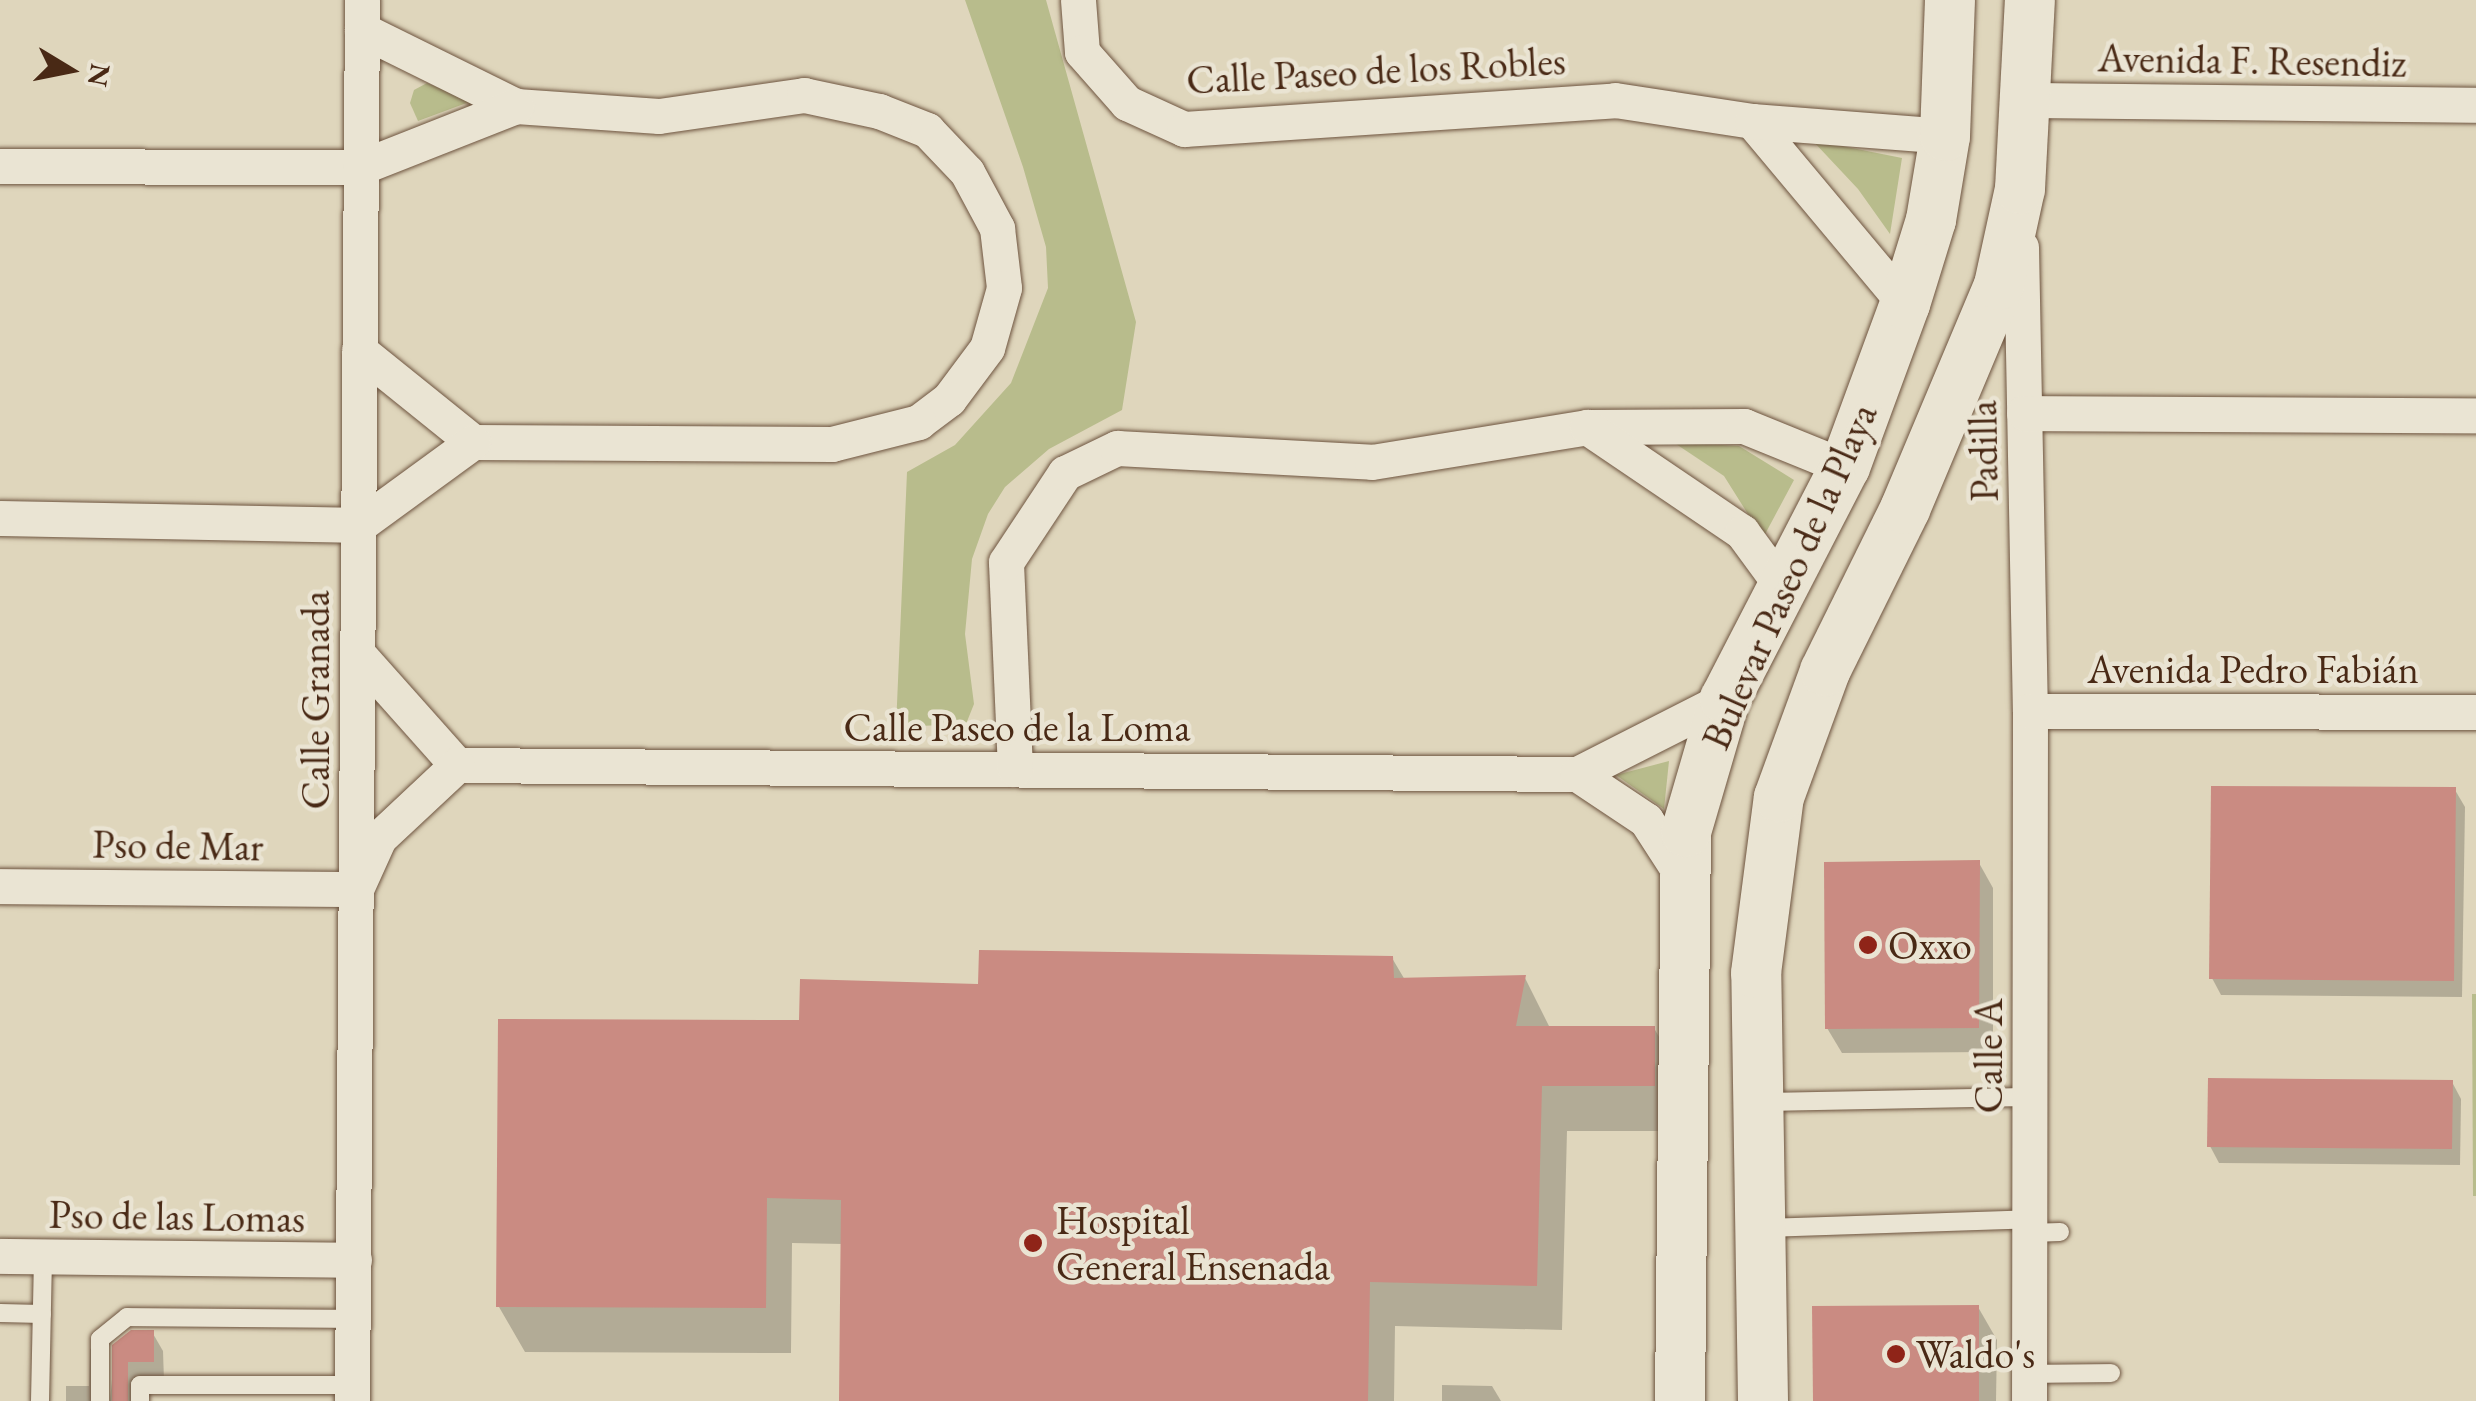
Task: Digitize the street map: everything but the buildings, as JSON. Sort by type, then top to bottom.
[{"type":"main road","name":"Bulevar Paseo de la Playa","points":[[1680,1401],[1681,874],[1690,813],[1725,698],[1845,467],[1905,304],[1931,220],[1945,136],[1950,0]]},
{"type":"main road","name":"Bulevar Paseo de la Playa","points":[[1763,1401],[1756,974],[1779,797],[1826,672],[1975,353],[1999,285],[2020,189],[2030,0]]},
{"type":"main road","points":[[1682,985],[1708,964],[1727,971],[1738,1072],[1758,1102]]},
{"type":"street","name":"Calle Paseo de los Robles","points":[[1078,0],[1082,52],[1127,103],[1184,129],[1616,100],[1752,121],[1945,136]]},
{"type":"street","points":[[362,15],[516,106]]},
{"type":"street","name":"Calle Granada","points":[[352,1393],[362,15]]},
{"type":"street","points":[[0,166],[361,167],[516,106],[659,116],[804,94],[880,111],[927,130],[967,172],[997,228],[1004,288],[987,348],[949,399],[918,422],[882,436],[832,444],[473,442],[359,526],[0,518]]},
{"type":"street","name":"Avenida F. Resendiz","points":[[2027,100],[2476,105]]},
{"type":"street","points":[[1752,121],[1905,304]]},
{"type":"street","name":"Padilla","points":[[2020,189],[2030,711]]},
{"type":"street","points":[[360,350],[473,442]]},
{"type":"street","points":[[2024,413],[2476,416]]},
{"type":"street","points":[[1015,769],[1006,562],[1065,473],[1117,448],[1372,462],[1587,426],[1744,426],[1845,467]]},
{"type":"street","points":[[1587,426],[1742,532],[1781,584]]},
{"type":"street","points":[[356,889],[379,838],[457,765],[358,654]]},
{"type":"street","name":"Calle Paseo de la Loma","points":[[457,765],[1578,774],[1725,698]]},
{"type":"street","name":"Avenida Pedro Fabián","points":[[2030,711],[2476,712]]},
{"type":"street","name":"Calle A","points":[[2029,1387],[2040,1228],[2030,1097],[2030,711]]},
{"type":"street","points":[[1578,774],[1646,820],[1681,874]]},
{"type":"street","name":"Pso de Mar","points":[[0,886],[356,889]]},
{"type":"street","name":"Pso de las Lomas","points":[[0,1256],[354,1260]]},
{"type":"lane","points":[[1758,1102],[2030,1097]]},
{"type":"lane","points":[[1760,1228],[2040,1228]]},
{"type":"lane","points":[[40,1401],[43,1257]]},
{"type":"lane","points":[[0,1313],[42,1314]]},
{"type":"lane","points":[[100,1401],[100,1339],[127,1317],[353,1319]]},
{"type":"lane","points":[[2029,1387],[2110,1373]]},
{"type":"lane","points":[[140,1398],[140,1385],[352,1393]]},
{"type":"green space","points":[[965,0],[1046,0],[1136,322],[1122,410],[1049,449],[1005,487],[988,514],[972,559],[965,634],[974,704],[966,724],[896,727],[907,472],[955,445],[1011,383],[1048,288],[1046,247],[1023,167]]},
{"type":"green space","points":[[427,83],[472,101],[418,121],[410,103],[414,90]]},
{"type":"green space","points":[[1812,140],[1902,158],[1890,234],[1858,189]]},
{"type":"green space","points":[[1673,442],[1739,446],[1794,480],[1763,538],[1724,476]]},
{"type":"green space","points":[[1669,761],[1664,809],[1616,775]]},
{"type":"green space","points":[[2472,994],[2476,994],[2476,1196],[2473,1196]]},
{"type":"place","name":"Oxxo","points":[[1868,945]]},
{"type":"place","name":"Hospital General Ensenada","points":[[1033,1243]]},
{"type":"place","name":"Waldo's","points":[[1896,1354]]}]
